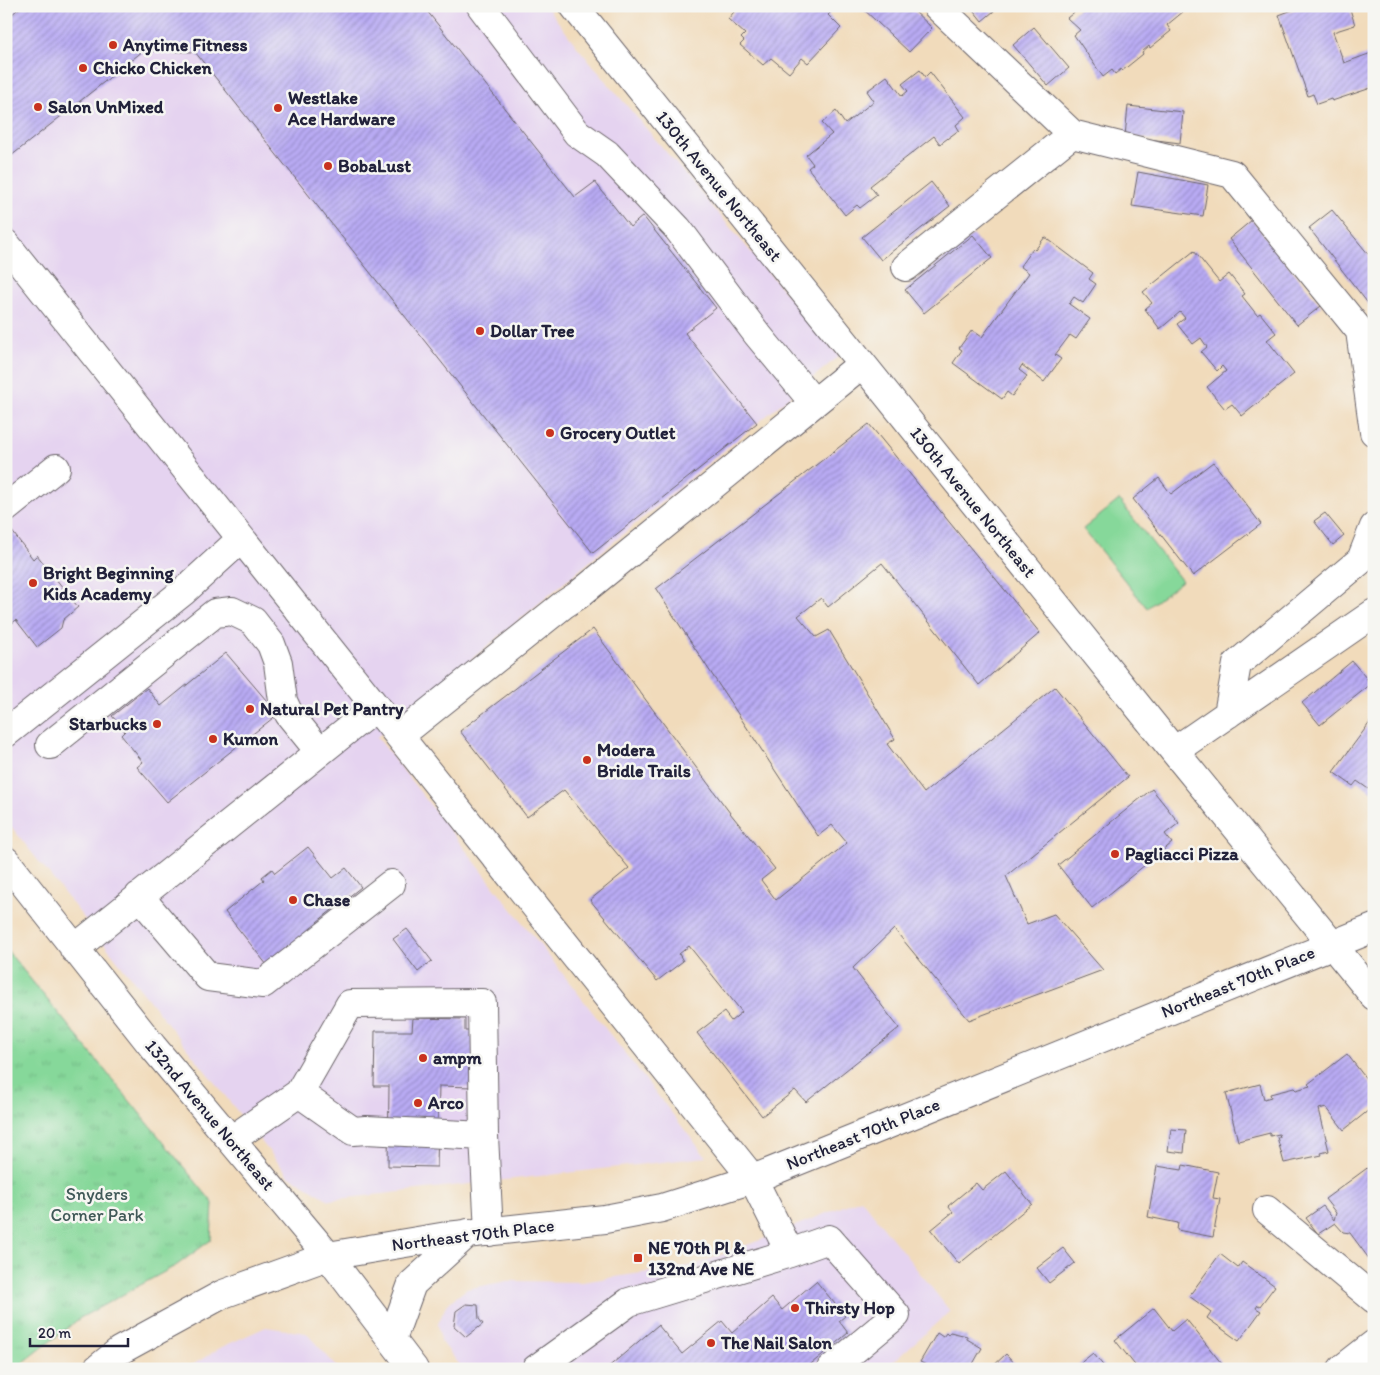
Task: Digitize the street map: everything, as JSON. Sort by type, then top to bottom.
[{"type":"street","points":[[481,6],[577,133],[607,154],[678,229],[757,334],[814,403]]},
{"type":"street","name":"130th Avenue Northeast","points":[[574,6],[1174,751],[1374,996]]},
{"type":"street","points":[[937,6],[1072,134],[1232,174],[1360,332],[1374,432]]},
{"type":"street","points":[[906,266],[1072,134]]},
{"type":"street","points":[[6,244],[753,1179],[790,1253]]},
{"type":"street","points":[[399,736],[563,605],[577,596],[862,364]]},
{"type":"street","points":[[6,508],[56,468]]},
{"type":"street","points":[[1228,714],[1237,664],[1361,560],[1374,527]]},
{"type":"street","points":[[6,733],[179,595],[242,539]]},
{"type":"street","points":[[50,745],[215,613],[232,611],[253,621],[271,644],[278,664],[283,701],[289,714],[319,751]]},
{"type":"street","points":[[1174,751],[1374,613]]},
{"type":"street","points":[[74,949],[376,707]]},
{"type":"street","name":"132nd Avenue Northeast","points":[[6,861],[153,1047],[328,1256],[414,1369]]},
{"type":"street","points":[[139,896],[208,977],[263,984],[391,884]]},
{"type":"street","name":"Northeast 70th Place","points":[[97,1369],[119,1351],[223,1294],[328,1256],[479,1233],[605,1218],[662,1208],[753,1179],[1374,928]]},
{"type":"street","points":[[231,1140],[299,1093],[350,1004],[482,1003],[484,1136],[479,1233],[412,1284],[392,1339]]},
{"type":"street","points":[[299,1093],[354,1131],[484,1136]]},
{"type":"street","points":[[1267,1210],[1374,1299]]},
{"type":"street","points":[[536,1369],[629,1302],[829,1240],[896,1315],[831,1369]]},
{"type":"street","points":[[1342,1369],[1374,1344]]},
{"type":"shaded area","points":[[6,6],[546,6],[578,48],[839,356],[377,737],[706,1157],[329,1200],[288,1175],[6,820]]},
{"type":"shaded area","points":[[861,1199],[950,1311],[885,1369],[463,1369],[441,1341],[438,1324],[447,1304],[467,1289],[507,1281],[582,1282],[695,1265]]},
{"type":"shaded area","points":[[266,1327],[306,1333],[339,1369],[186,1369],[222,1347]]},
{"type":"green space","points":[[1119,500],[1182,581],[1147,608],[1083,529]]},
{"type":"green space","name":"Snyders Corner Park","points":[[6,949],[213,1203],[211,1240],[177,1265],[80,1318],[15,1369],[6,1369]]},
{"type":"building","points":[[22,6],[423,6],[575,197],[595,182],[630,227],[643,216],[716,308],[685,333],[757,423],[593,553],[195,52],[143,51],[6,160],[6,19]]},
{"type":"building","points":[[739,6],[827,6],[832,11],[828,15],[841,28],[808,63],[802,58],[789,73],[771,58],[763,65],[740,45],[744,41],[741,38],[745,34],[728,19]]},
{"type":"building","points":[[860,6],[909,6],[932,28],[909,52]]},
{"type":"building","points":[[970,6],[1000,6],[982,21]]},
{"type":"building","points":[[1082,6],[1181,6],[1184,11],[1167,25],[1171,31],[1150,48],[1149,46],[1142,52],[1143,54],[1122,71],[1121,69],[1115,74],[1112,70],[1103,77],[1074,35],[1080,30],[1067,18]]},
{"type":"building","points":[[1303,6],[1349,6],[1355,25],[1333,32],[1344,63],[1374,52],[1374,87],[1317,104],[1313,94],[1308,96],[1279,15]]},
{"type":"building","points":[[1034,27],[1069,68],[1048,86],[1013,45]]},
{"type":"building","points":[[920,70],[925,77],[930,72],[965,117],[956,125],[959,130],[940,144],[934,136],[870,186],[877,195],[860,208],[857,205],[845,215],[808,168],[813,164],[806,155],[832,134],[822,123],[836,111],[845,124],[874,101],[867,91],[887,76],[902,96],[908,91],[902,84]]},
{"type":"building","points":[[1128,106],[1183,112],[1180,143],[1125,136]]},
{"type":"building","points":[[1138,172],[1208,185],[1203,216],[1132,206]]},
{"type":"building","points":[[931,182],[950,206],[881,260],[862,237]]},
{"type":"building","points":[[1332,210],[1374,261],[1374,311],[1309,228]]},
{"type":"building","points":[[1252,220],[1321,306],[1297,325],[1229,239]]},
{"type":"building","points":[[973,235],[992,258],[924,313],[905,290]]},
{"type":"building","points":[[1045,237],[1093,273],[1089,279],[1096,284],[1083,303],[1074,297],[1069,304],[1090,319],[1076,339],[1070,335],[1055,355],[1061,359],[1044,382],[1022,365],[1019,370],[1027,376],[1012,396],[1007,392],[1002,399],[953,363],[962,350],[959,348],[972,330],[982,337],[1029,273],[1020,266],[1033,248],[1035,250]]},
{"type":"building","points":[[1194,251],[1219,282],[1229,274],[1245,294],[1242,296],[1257,315],[1260,313],[1276,333],[1267,340],[1294,374],[1242,416],[1232,404],[1225,409],[1207,387],[1226,371],[1222,366],[1217,371],[1201,352],[1207,347],[1201,338],[1193,344],[1177,324],[1185,318],[1180,312],[1160,329],[1145,309],[1152,303],[1143,292]]},
{"type":"building","name":"Modera Bridle Trails","points":[[869,424],[1040,633],[979,685],[882,563],[828,607],[821,598],[798,616],[816,637],[829,630],[895,739],[887,744],[924,793],[1055,687],[1128,777],[1006,876],[1027,924],[1054,914],[1103,970],[969,1020],[894,929],[853,968],[899,1028],[806,1102],[795,1090],[762,1116],[697,1033],[724,1012],[731,1021],[742,1012],[689,946],[679,954],[683,961],[657,981],[590,900],[629,868],[564,790],[527,817],[460,731],[593,629],[730,813],[775,869],[761,880],[776,900],[847,843],[832,825],[818,836],[656,589]]},
{"type":"building","points":[[1213,462],[1261,524],[1193,576],[1133,499],[1159,478],[1171,494]]},
{"type":"building","points":[[1325,513],[1344,536],[1333,545],[1314,521]]},
{"type":"building","name":"Bright Beginning Kids Academy","points":[[8,526],[33,559],[37,555],[78,607],[63,620],[61,628],[37,647],[16,620],[6,628],[6,527]]},
{"type":"building","name":"Starbucks","points":[[226,653],[278,714],[167,802],[137,767],[143,762],[121,735],[125,731],[112,716],[147,688],[161,706]]},
{"type":"building","points":[[1352,661],[1371,684],[1320,725],[1302,703]]},
{"type":"building","points":[[1374,717],[1374,793],[1357,781],[1353,786],[1333,772]]},
{"type":"building","name":"Pagliacci Pizza","points":[[1152,789],[1179,823],[1165,834],[1172,843],[1092,908],[1058,865]]},
{"type":"building","name":"Chase","points":[[308,847],[333,878],[346,868],[361,887],[317,922],[333,941],[267,965],[225,912],[264,880],[262,877],[272,869],[275,873]]},
{"type":"building","points":[[407,929],[432,961],[418,972],[393,939]]},
{"type":"building","name":"ampm","points":[[413,1018],[465,1019],[465,1031],[473,1031],[472,1087],[439,1086],[437,1167],[388,1166],[389,1086],[374,1086],[375,1031],[412,1031]]},
{"type":"building","points":[[1347,1054],[1374,1089],[1374,1106],[1344,1130],[1326,1107],[1319,1109],[1329,1151],[1321,1153],[1322,1155],[1284,1163],[1277,1137],[1280,1137],[1279,1134],[1270,1136],[1270,1133],[1238,1141],[1226,1093],[1260,1084],[1264,1099],[1271,1097],[1270,1094],[1310,1086],[1308,1084]]},
{"type":"building","points":[[1171,1129],[1186,1130],[1184,1153],[1168,1151]]},
{"type":"building","points":[[1374,1163],[1374,1257],[1370,1260],[1350,1233],[1343,1232],[1335,1223],[1318,1234],[1306,1218],[1323,1206],[1334,1220],[1336,1213],[1325,1199]]},
{"type":"building","points":[[1183,1165],[1218,1172],[1213,1198],[1220,1199],[1213,1237],[1177,1230],[1178,1223],[1148,1217],[1157,1166],[1182,1170]]},
{"type":"building","points":[[1006,1171],[1032,1204],[959,1264],[931,1230],[953,1212],[948,1206],[976,1183],[982,1190]]},
{"type":"building","points":[[1063,1248],[1075,1263],[1049,1283],[1037,1268]]},
{"type":"building","points":[[1220,1254],[1238,1268],[1242,1262],[1275,1286],[1260,1306],[1258,1305],[1256,1308],[1261,1311],[1239,1341],[1207,1318],[1211,1312],[1189,1296]]},
{"type":"building","points":[[816,1281],[845,1316],[839,1321],[848,1333],[805,1369],[606,1369],[658,1325],[682,1354],[722,1321],[732,1333],[772,1298],[782,1310]]},
{"type":"building","points":[[466,1304],[478,1305],[479,1319],[483,1324],[466,1337],[454,1326],[456,1311]]},
{"type":"building","points":[[1154,1308],[1172,1331],[1186,1319],[1226,1369],[1138,1369],[1115,1340]]},
{"type":"building","points":[[950,1332],[967,1336],[967,1339],[982,1348],[970,1369],[929,1369],[930,1367],[920,1362],[937,1333],[943,1337],[946,1333],[948,1335]]},
{"type":"building","points":[[1093,1353],[1106,1369],[1073,1369]]},
{"type":"building","points":[[1006,1354],[1020,1369],[990,1369]]},
{"type":"place","name":"Anytime Fitness","points":[[113,45]]},
{"type":"place","name":"Chicko Chicken","points":[[83,68]]},
{"type":"place","name":"Salon UnMixed","points":[[38,107]]},
{"type":"place","name":"Westlake Ace Hardware","points":[[278,108]]},
{"type":"place","name":"BobaLust","points":[[328,166]]},
{"type":"place","name":"Dollar Tree","points":[[480,331]]},
{"type":"place","name":"Grocery Outlet","points":[[550,433]]},
{"type":"place","name":"Bright Beginning Kids Academy","points":[[33,583]]},
{"type":"place","name":"Natural Pet Pantry","points":[[250,709]]},
{"type":"place","name":"Starbucks","points":[[157,724]]},
{"type":"place","name":"Kumon","points":[[213,739]]},
{"type":"place","name":"Modera Bridle Trails","points":[[587,760]]},
{"type":"place","name":"Pagliacci Pizza","points":[[1115,854]]},
{"type":"place","name":"Chase","points":[[293,900]]},
{"type":"place","name":"ampm","points":[[423,1058]]},
{"type":"place","name":"Arco","points":[[418,1103]]},
{"type":"place","name":"NE 70th Pl & 132nd Ave NE","points":[[638,1258]]},
{"type":"place","name":"Thirsty Hop","points":[[795,1308]]},
{"type":"place","name":"The Nail Salon","points":[[711,1343]]}]
